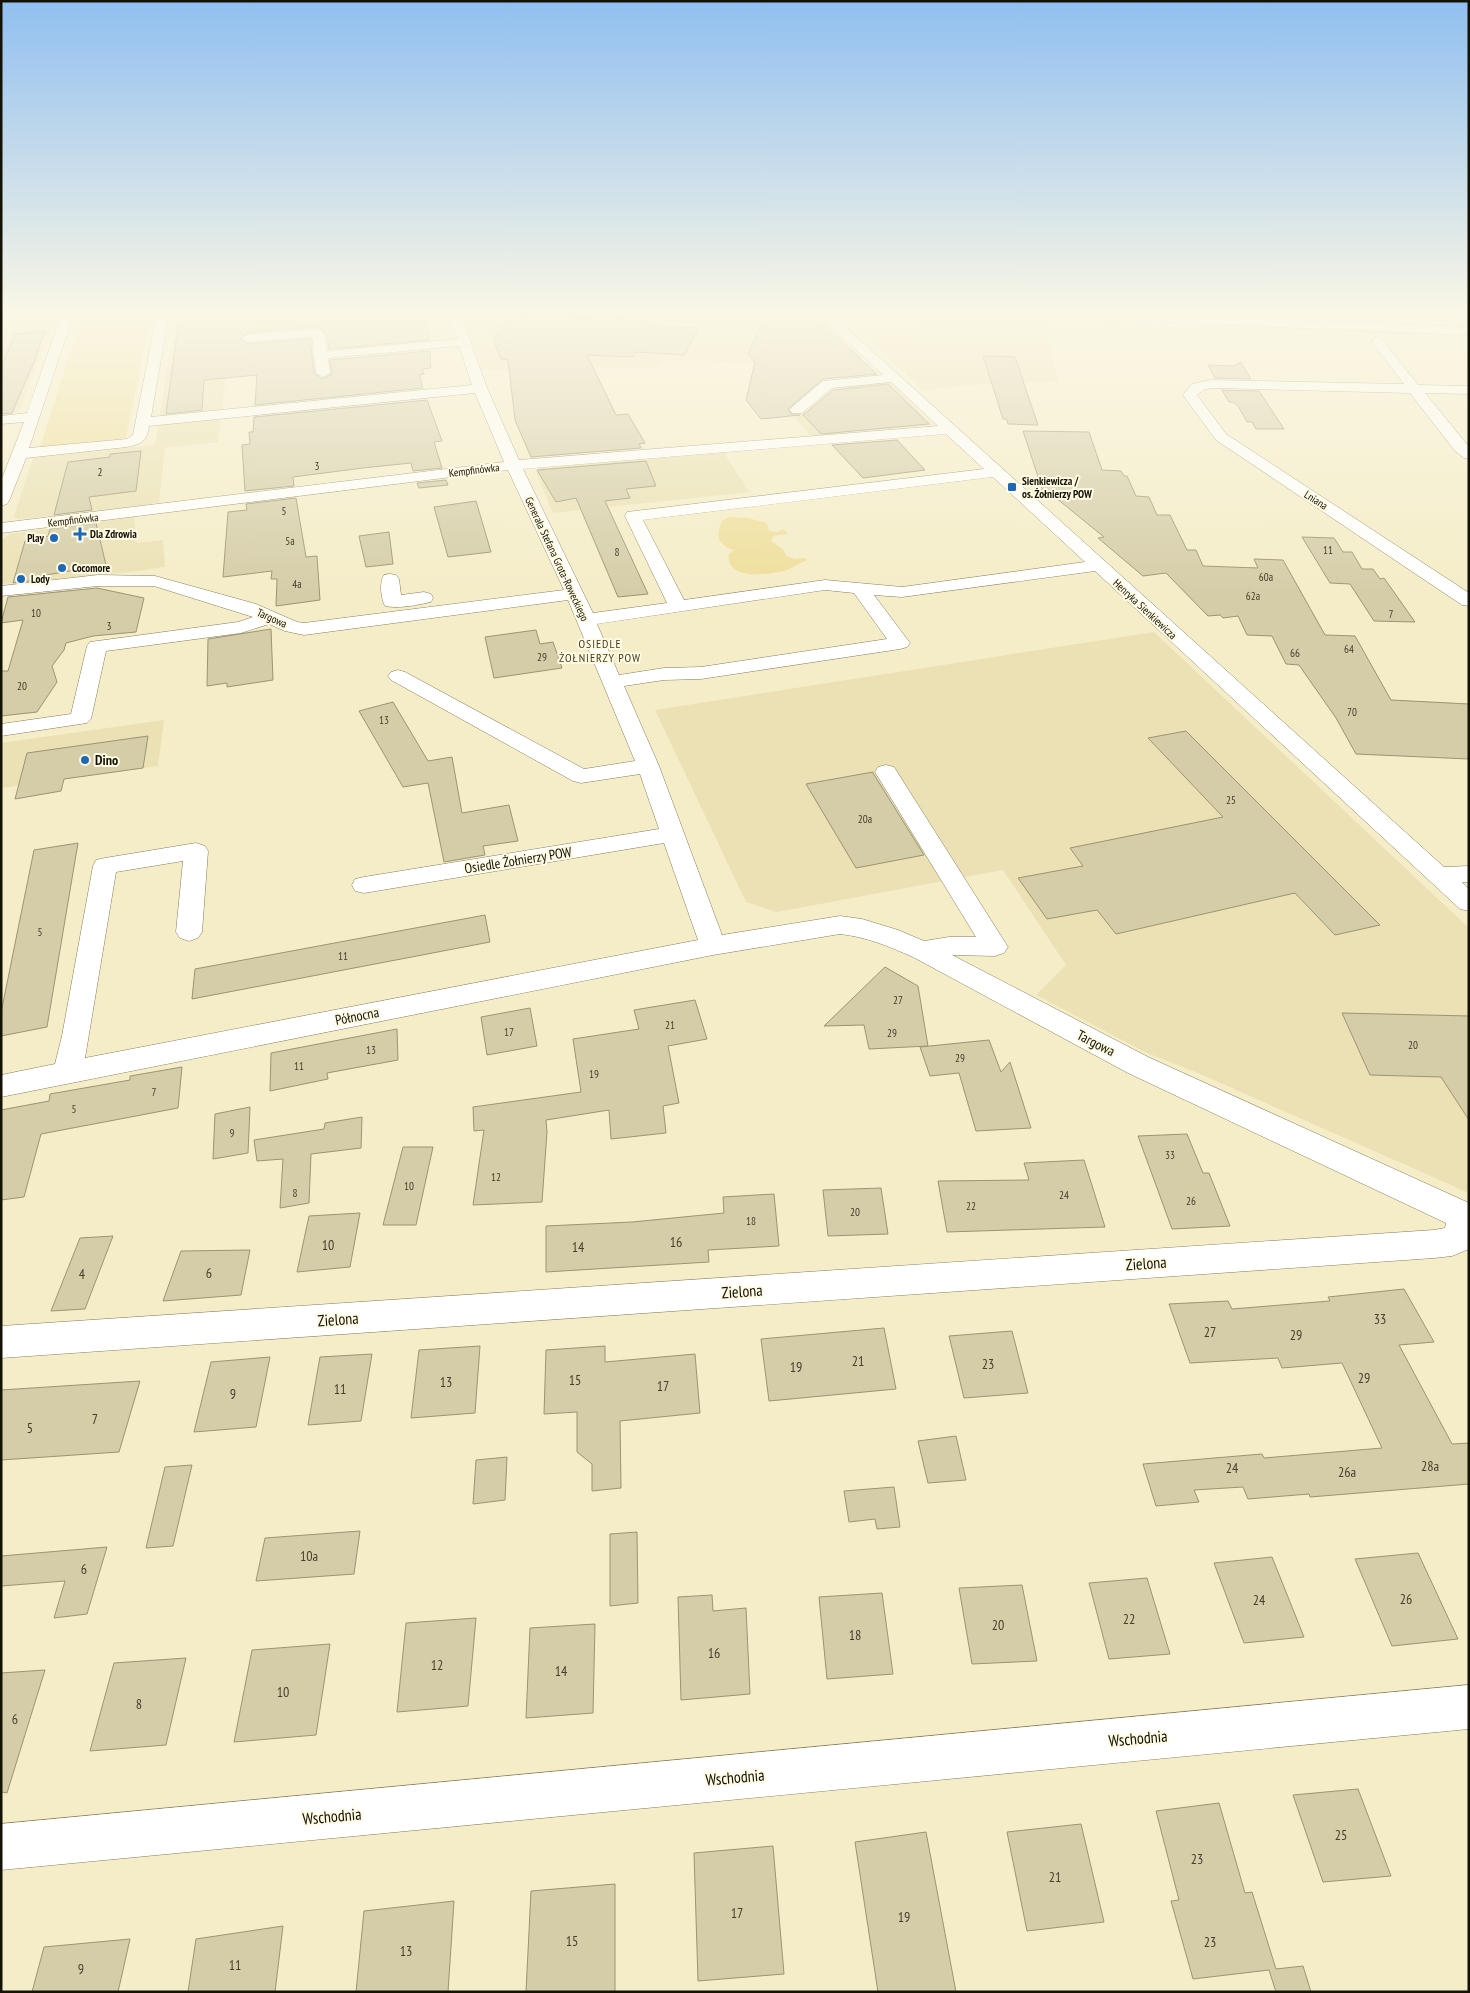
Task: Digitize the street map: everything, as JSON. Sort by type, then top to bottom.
[{"type":"street","points":[[1,501],[37,406]]},
{"type":"street","points":[[19,454],[126,444],[136,441],[140,437],[146,406]]},
{"type":"street","points":[[143,422],[302,406]]},
{"type":"street","name":"Generała Stefana Grota-Roweckiego","points":[[488,406],[571,586],[648,766],[713,946]]},
{"type":"street","points":[[797,410],[802,406]]},
{"type":"street","name":"Henryka Sienkiewicza","points":[[925,406],[1469,903]]},
{"type":"street","name":"Lniana","points":[[1198,406],[1221,437],[1469,601]]},
{"type":"street","points":[[1427,406],[1460,448],[1469,455]]},
{"type":"street","points":[[1,420],[33,417]]},
{"type":"street","name":"Kempfinówka","points":[[1,528],[514,465],[950,429]]},
{"type":"street","points":[[678,607],[633,516],[997,472]]},
{"type":"street","points":[[586,620],[825,585],[902,592],[1098,565]]},
{"type":"street","name":"Targowa","points":[[1,591],[139,579],[155,581],[249,608],[292,627],[304,629],[320,628],[571,586]]},
{"type":"street","points":[[390,579],[392,602],[571,586]]},
{"type":"street","points":[[612,682],[664,674],[701,672],[900,643],[860,589]]},
{"type":"street","points":[[1,730],[80,719],[97,646],[241,627],[272,617]]},
{"type":"street","points":[[398,676],[581,776],[648,766]]},
{"type":"street","points":[[886,772],[995,947],[949,946],[922,952]]},
{"type":"street","name":"Osiedle Żołnierzy POW","points":[[364,885],[672,834]]},
{"type":"street","points":[[67,1074],[76,1036],[104,866],[196,851],[188,932]]},
{"type":"street","points":[[1438,875],[1469,874]]},
{"type":"street","name":"Targowa","points":[[713,946],[840,925],[862,928],[889,936],[1138,1065],[1466,1217]]},
{"type":"street","name":"Północna","points":[[1,1086],[713,946]]},
{"type":"street","name":"Zielona","points":[[1,1342],[1434,1244],[1452,1242],[1460,1236],[1466,1217]]},
{"type":"street","name":"Wschodnia","points":[[1,1848],[1469,1707]]},
{"type":"shaded area","points":[[1,406],[21,406],[15,413],[1,416]]},
{"type":"shaded area","points":[[53,406],[132,406],[126,437],[118,440],[40,447]]},
{"type":"shaded area","points":[[161,406],[222,406],[218,442],[165,448],[159,502],[141,506],[18,519],[14,516],[33,458],[155,445]]},
{"type":"shaded area","points":[[861,406],[914,406],[933,425],[810,436],[792,413]]},
{"type":"shaded area","points":[[724,453],[749,492],[553,513],[536,472],[540,468],[548,467]]},
{"type":"shaded area","points":[[134,517],[137,543],[163,540],[165,567],[1,584],[1,541],[10,534]]},
{"type":"shaded area","points":[[729,517],[748,518],[767,523],[769,531],[777,532],[784,529],[788,534],[773,536],[771,541],[783,549],[786,556],[795,559],[805,558],[807,561],[787,570],[771,573],[750,574],[734,569],[730,563],[729,554],[734,550],[724,546],[719,540],[722,521]]},
{"type":"shaded area","points":[[1154,632],[1469,928],[1469,1193],[1198,1073],[1147,1053],[1036,995],[1066,965],[1003,870],[777,912],[746,902],[655,710]]},
{"type":"shaded area","points":[[164,720],[158,766],[1,788],[1,743]]},
{"type":"building","points":[[1,406],[15,406],[12,413],[1,414]]},
{"type":"building","points":[[167,406],[202,406],[202,410],[166,414]]},
{"type":"building","points":[[366,406],[429,406],[442,441],[434,442],[442,468],[413,471],[411,463],[363,468],[293,477],[294,486],[245,491],[242,445],[250,444],[249,432],[253,432],[254,417]]},
{"type":"building","points":[[513,406],[612,406],[616,415],[628,414],[645,443],[639,444],[641,448],[531,457],[515,420]]},
{"type":"building","points":[[751,406],[791,406],[788,409],[792,415],[800,415],[761,419]]},
{"type":"building","points":[[814,406],[911,406],[929,424],[821,434],[803,415]]},
{"type":"building","points":[[999,406],[1032,406],[1038,425],[1008,424],[1007,419],[1003,419]]},
{"type":"building","points":[[1238,406],[1269,406],[1284,429],[1256,429],[1252,422],[1247,422]]},
{"type":"building","points":[[1023,431],[1089,432],[1102,470],[1121,471],[1124,476],[1127,476],[1136,496],[1149,497],[1157,515],[1170,515],[1187,550],[1196,550],[1203,566],[1258,568],[1254,559],[1283,560],[1325,635],[1355,636],[1391,700],[1469,704],[1469,759],[1356,754],[1336,718],[1299,665],[1286,664],[1272,636],[1247,635],[1238,616],[1223,618],[1220,615],[1208,616],[1166,573],[1143,576],[1098,538],[1104,537],[1056,498],[1045,498]]},
{"type":"building","points":[[897,440],[925,470],[863,478],[832,445]]},
{"type":"building","points":[[141,451],[136,491],[89,497],[92,510],[54,515],[68,462],[110,457],[110,454]]},
{"type":"building","points":[[646,461],[656,486],[626,489],[630,498],[605,501],[648,594],[618,597],[576,498],[556,502],[537,470]]},
{"type":"building","points":[[446,480],[448,485],[419,488],[417,483]]},
{"type":"building","points":[[296,498],[306,557],[317,556],[320,600],[276,606],[277,579],[271,579],[272,571],[223,577],[228,512],[247,510],[246,504]]},
{"type":"building","points":[[476,501],[491,552],[448,557],[434,507]]},
{"type":"building","points":[[96,523],[106,565],[40,576],[52,578],[13,583],[25,541],[44,538],[48,536],[50,529]]},
{"type":"building","points":[[389,532],[393,564],[366,567],[359,536]]},
{"type":"building","points":[[1302,537],[1334,538],[1343,552],[1352,552],[1362,569],[1373,569],[1380,579],[1384,578],[1415,622],[1374,621],[1350,584],[1330,583]]},
{"type":"building","points":[[97,588],[144,598],[136,632],[93,636],[66,643],[64,650],[52,666],[57,682],[37,712],[1,716],[1,671],[8,671],[23,620],[1,623],[8,597]]},
{"type":"building","points":[[271,629],[273,680],[227,687],[227,683],[207,686],[208,639]]},
{"type":"building","points":[[536,630],[540,644],[553,642],[562,668],[494,678],[485,637]]},
{"type":"building","points":[[393,702],[428,761],[452,757],[462,813],[509,805],[518,841],[483,846],[485,855],[444,862],[428,783],[403,787],[359,711]]},
{"type":"building","points":[[1186,731],[1380,925],[1335,935],[1295,893],[1116,934],[1097,910],[1047,919],[1018,878],[1083,866],[1070,848],[1223,817],[1148,738]]},
{"type":"building","name":"Dino","points":[[148,736],[143,768],[64,779],[61,791],[15,799],[27,753]]},
{"type":"building","points":[[873,772],[924,855],[856,868],[806,784]]},
{"type":"building","points":[[78,843],[47,1027],[1,1036],[1,1013],[34,850]]},
{"type":"building","points":[[485,915],[490,942],[192,999],[195,969]]},
{"type":"building","points":[[885,967],[918,986],[928,1046],[869,1049],[864,1025],[824,1026]]},
{"type":"building","points":[[695,1000],[707,1039],[668,1046],[679,1103],[663,1106],[666,1133],[611,1139],[609,1110],[546,1120],[547,1132],[542,1202],[473,1205],[484,1130],[474,1131],[473,1107],[581,1092],[573,1039],[639,1029],[634,1010]]},
{"type":"building","points":[[530,1008],[537,1046],[487,1055],[481,1017]]},
{"type":"building","points":[[1342,1013],[1469,1016],[1469,1120],[1441,1077],[1370,1075]]},
{"type":"building","points":[[397,1029],[398,1060],[327,1073],[328,1079],[270,1091],[271,1053]]},
{"type":"building","points":[[989,1040],[1001,1072],[1010,1062],[1031,1128],[976,1131],[959,1073],[930,1076],[920,1047]]},
{"type":"building","points":[[182,1067],[178,1108],[41,1134],[24,1197],[1,1200],[1,1110],[49,1101],[50,1094],[130,1080],[130,1076]]},
{"type":"building","points":[[250,1107],[248,1153],[213,1159],[215,1114]]},
{"type":"building","points":[[362,1117],[361,1148],[311,1154],[309,1203],[280,1208],[283,1159],[257,1161],[254,1140],[324,1129],[325,1123]]},
{"type":"building","points":[[1187,1134],[1203,1173],[1209,1173],[1230,1226],[1172,1229],[1138,1136]]},
{"type":"building","points":[[403,1147],[433,1147],[416,1225],[383,1225]]},
{"type":"building","points":[[1084,1160],[1105,1227],[947,1232],[938,1181],[1029,1180],[1024,1163]]},
{"type":"building","points":[[881,1188],[888,1234],[828,1236],[823,1190]]},
{"type":"building","points":[[774,1194],[779,1246],[708,1250],[709,1262],[546,1272],[546,1226],[632,1222],[724,1213],[723,1197]]},
{"type":"building","points":[[360,1213],[350,1267],[297,1272],[309,1216]]},
{"type":"building","points":[[113,1236],[85,1309],[51,1311],[80,1238]]},
{"type":"building","points":[[250,1250],[241,1295],[163,1301],[181,1251]]},
{"type":"building","points":[[1404,1289],[1434,1342],[1399,1345],[1452,1444],[1469,1443],[1469,1484],[1310,1497],[1309,1494],[1248,1499],[1243,1487],[1194,1490],[1199,1502],[1156,1506],[1143,1464],[1262,1454],[1264,1458],[1382,1448],[1342,1363],[1282,1368],[1278,1358],[1190,1363],[1169,1304],[1228,1301],[1232,1309],[1330,1301],[1328,1297]]},
{"type":"building","points":[[884,1328],[896,1389],[769,1401],[761,1339]]},
{"type":"building","points":[[1012,1331],[1028,1393],[964,1398],[949,1336]]},
{"type":"building","points":[[480,1346],[475,1413],[411,1418],[419,1350]]},
{"type":"building","points":[[605,1346],[605,1362],[695,1354],[700,1413],[620,1421],[621,1488],[592,1491],[592,1464],[577,1452],[577,1412],[544,1414],[546,1350]]},
{"type":"building","points":[[372,1354],[361,1421],[308,1425],[320,1357]]},
{"type":"building","points":[[270,1357],[256,1427],[194,1432],[211,1362]]},
{"type":"building","points":[[140,1381],[119,1452],[1,1460],[1,1390]]},
{"type":"building","points":[[956,1436],[966,1480],[928,1483],[918,1441]]},
{"type":"building","points":[[507,1457],[505,1500],[473,1504],[476,1460]]},
{"type":"building","points":[[192,1465],[173,1546],[146,1548],[165,1467]]},
{"type":"building","points":[[894,1487],[900,1527],[877,1529],[875,1519],[849,1522],[844,1491]]},
{"type":"building","points":[[360,1531],[354,1574],[256,1581],[265,1538]]},
{"type":"building","points":[[637,1532],[638,1603],[610,1606],[610,1534]]},
{"type":"building","points":[[107,1547],[87,1614],[54,1618],[65,1581],[1,1586],[1,1556]]},
{"type":"building","points":[[1418,1553],[1458,1639],[1392,1646],[1355,1559]]},
{"type":"building","points":[[1272,1557],[1304,1637],[1244,1643],[1214,1563]]},
{"type":"building","points":[[1147,1578],[1170,1654],[1109,1659],[1089,1583]]},
{"type":"building","points":[[1022,1585],[1037,1661],[972,1664],[959,1588]]},
{"type":"building","points":[[882,1593],[893,1674],[827,1679],[819,1597]]},
{"type":"building","points":[[712,1595],[713,1611],[746,1608],[750,1694],[681,1700],[678,1597]]},
{"type":"building","points":[[476,1618],[468,1706],[397,1712],[406,1623]]},
{"type":"building","points":[[595,1624],[593,1713],[526,1718],[530,1628]]},
{"type":"building","points":[[330,1644],[316,1735],[234,1742],[252,1650]]},
{"type":"building","points":[[186,1658],[166,1745],[90,1751],[114,1663]]},
{"type":"building","points":[[45,1670],[7,1793],[1,1792],[1,1673]]},
{"type":"building","points":[[1358,1789],[1391,1876],[1323,1882],[1293,1795]]},
{"type":"building","points":[[1219,1803],[1245,1893],[1252,1892],[1276,1969],[1303,1966],[1311,1992],[1276,1992],[1269,1970],[1193,1979],[1171,1901],[1179,1900],[1156,1811]]},
{"type":"building","points":[[1081,1824],[1104,1922],[1027,1931],[1007,1832]]},
{"type":"building","points":[[926,1832],[956,1992],[878,1992],[855,1842]]},
{"type":"building","points":[[773,1846],[784,1974],[698,1981],[694,1853]]},
{"type":"building","points":[[615,1884],[615,1992],[526,1992],[531,1891]]},
{"type":"building","points":[[454,1901],[448,1992],[356,1992],[364,1911]]},
{"type":"building","points":[[283,1926],[275,1992],[188,1992],[196,1939]]},
{"type":"building","points":[[130,1939],[118,1992],[32,1992],[44,1947]]},
{"type":"place","name":"Sienkiewicza / os. Żołnierzy POW","points":[[1012,487]]},
{"type":"place","name":"Dla Zdrowia","points":[[80,534]]},
{"type":"place","name":"Play","points":[[54,538]]},
{"type":"place","name":"Cocomore","points":[[62,568]]},
{"type":"place","name":"Lody","points":[[21,579]]},
{"type":"place","name":"Dino","points":[[85,760]]},
{"type":"district","name":"OSIEDLE ŻOŁNIERZY POW","points":[[600,650]]}]
